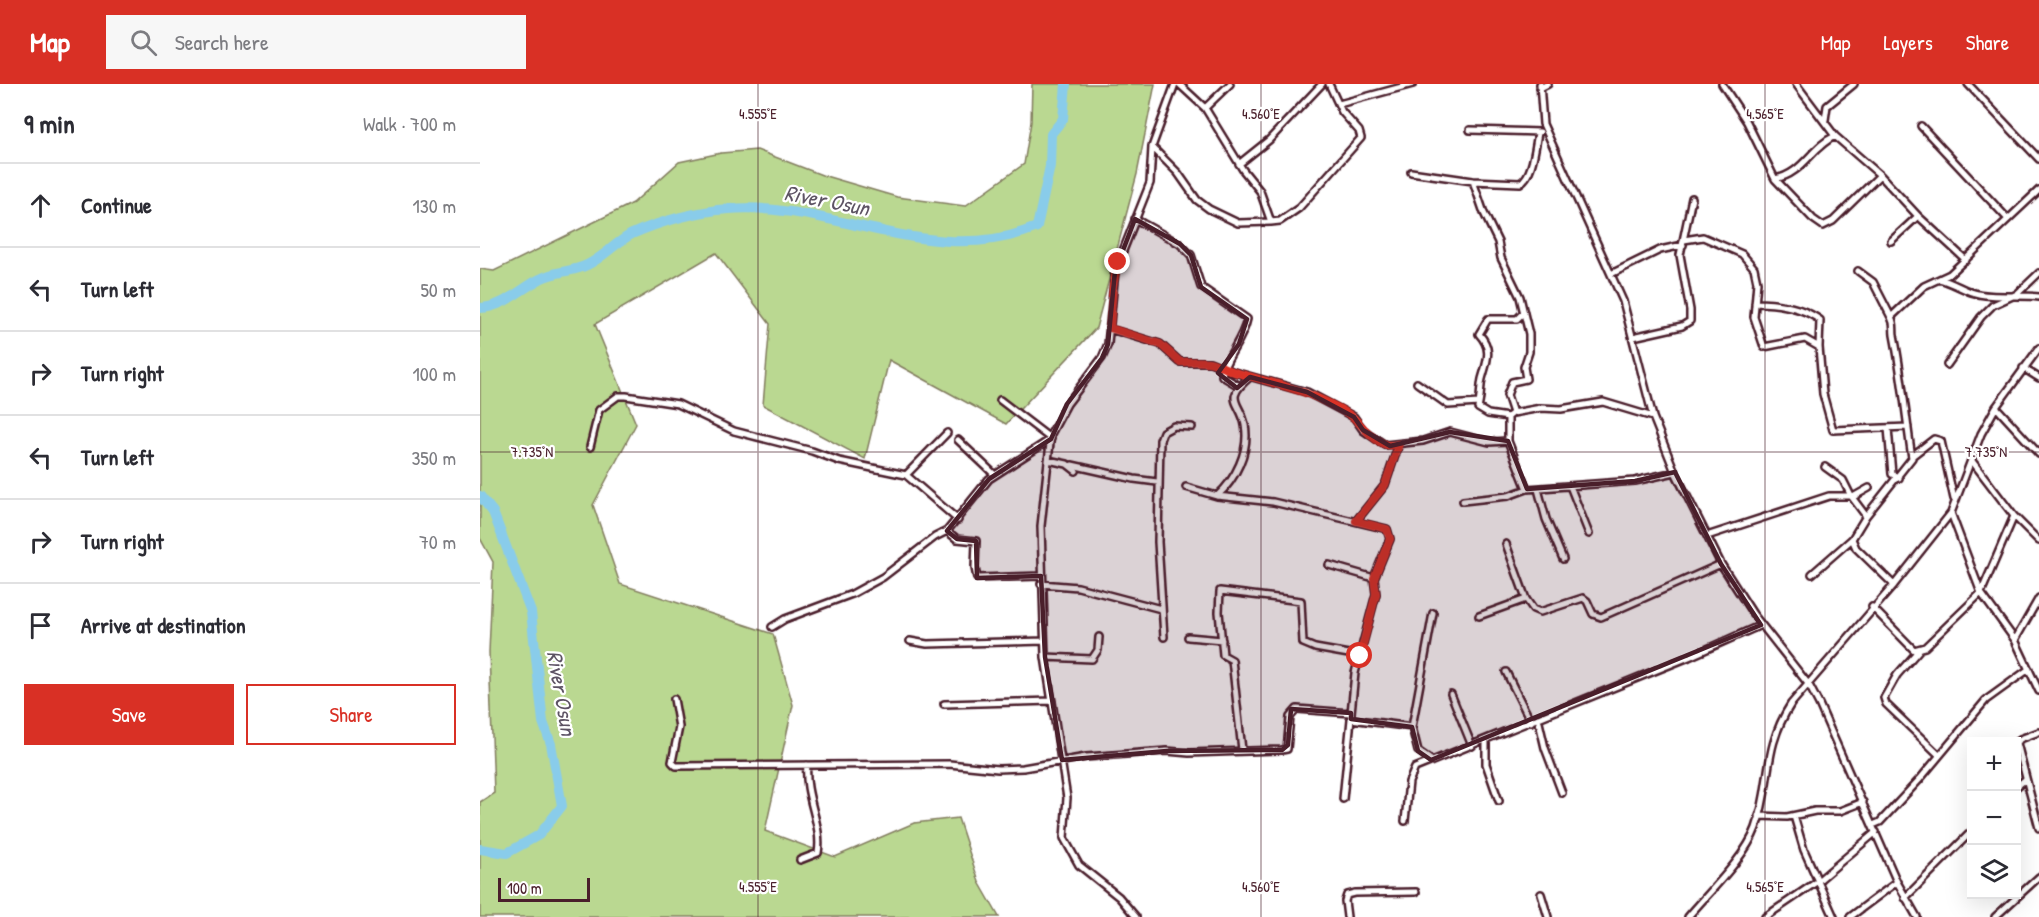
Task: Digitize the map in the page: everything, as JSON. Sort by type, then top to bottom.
[{"type":"street","points":[[1136,917],[1119,897],[1079,865],[1064,838],[1067,798],[1045,657],[1041,526],[1051,434],[1067,404],[1102,358],[1110,328],[1115,271],[1150,183],[1152,147],[1175,84]]},
{"type":"street","points":[[1179,84],[1205,108],[1239,164],[1260,191],[1271,222]]},
{"type":"street","points":[[1205,108],[1217,100],[1230,84]]},
{"type":"street","points":[[1239,164],[1298,112],[1322,84]]},
{"type":"street","points":[[1152,147],[1178,173],[1197,200],[1209,209],[1238,222],[1280,221],[1299,208],[1361,138],[1359,131],[1349,122],[1329,84]]},
{"type":"street","points":[[1339,104],[1413,84]]},
{"type":"street","points":[[1548,84],[1540,86],[1545,131],[1611,274],[1633,337],[1653,417],[1675,472],[1721,564],[1761,625],[1809,685],[1897,882],[1917,917]]},
{"type":"street","points":[[1722,84],[1747,122],[1775,179],[1813,219],[1823,226],[1833,221],[1880,175]]},
{"type":"street","points":[[1796,84],[1835,136],[1880,175],[1918,216],[1966,260]]},
{"type":"street","points":[[1818,115],[1854,84]]},
{"type":"street","points":[[1968,84],[2039,159]]},
{"type":"street","points":[[1825,120],[1827,106]]},
{"type":"street","points":[[1921,126],[2007,218]]},
{"type":"street","points":[[1470,130],[1538,133],[1545,131]]},
{"type":"street","points":[[1411,172],[1473,181],[1520,183],[1525,181],[1538,133]]},
{"type":"street","points":[[1775,179],[1795,172],[1827,140],[1835,136]]},
{"type":"street","points":[[1473,181],[1524,312],[1529,334],[1529,352],[1524,367],[1526,379],[1512,382],[1507,395],[1510,415],[1508,441],[1527,489]]},
{"type":"street","points":[[1891,317],[1924,286],[1950,274],[2039,190]]},
{"type":"street","points":[[1633,337],[1682,326],[1690,321],[1680,255],[1692,198]]},
{"type":"street","points":[[1891,241],[1918,216]]},
{"type":"street","points":[[1135,219],[1180,244],[1191,255],[1201,287],[1247,319],[1245,333],[1223,368],[1222,376],[1234,386],[1239,386]]},
{"type":"street","points":[[1611,274],[1660,250],[1703,237],[1742,254],[1754,268],[1757,282],[1754,317],[1764,347],[1805,339],[1820,346]]},
{"type":"street","points":[[1858,271],[1873,282],[1894,323],[1912,456]]},
{"type":"street","points":[[1947,365],[1981,317],[1993,305],[2017,294],[2039,273]]},
{"type":"street","points":[[1950,274],[1954,282]]},
{"type":"street","points":[[1939,279],[1954,282],[1971,292],[1992,296],[2017,294],[2039,297]]},
{"type":"street","points":[[1755,303],[1793,308],[1820,320],[1823,394],[1833,430],[1908,427]]},
{"type":"street","points":[[1524,312],[1517,319],[1488,319],[1479,334],[1485,340],[1490,357],[1482,381],[1478,408],[1488,414],[1510,415],[1541,408],[1561,409],[1603,402],[1653,417]]},
{"type":"street","points":[[1110,328],[1160,344],[1180,362],[1210,362],[1251,377],[1307,392],[1354,417],[1363,430],[1379,442],[1390,446],[1423,441],[1450,432],[1489,442],[1508,441]]},
{"type":"street","points":[[1688,917],[1747,844],[1759,816],[1768,762],[1779,723],[1791,704],[1951,513],[1954,500],[1972,461],[1981,434],[1996,407],[2039,348]]},
{"type":"street","points":[[2023,368],[2039,378]]},
{"type":"street","points":[[1217,496],[1233,482],[1244,444],[1245,424],[1235,403],[1239,386],[1251,377]]},
{"type":"street","points":[[1417,383],[1448,405],[1479,403]]},
{"type":"street","points":[[590,447],[599,410],[618,396],[678,404],[734,431],[812,451],[839,461],[906,475],[958,520]]},
{"type":"street","points":[[1000,400],[1051,439]]},
{"type":"street","points":[[1996,407],[2039,454]]},
{"type":"street","points":[[1164,637],[1157,482],[1162,432],[1174,426],[1192,427]]},
{"type":"street","points":[[1888,428],[1890,465],[1892,474],[1899,478]]},
{"type":"street","points":[[906,475],[946,433]]},
{"type":"street","points":[[772,627],[785,619],[852,594],[883,577],[935,537],[947,531],[995,475],[1051,439]]},
{"type":"street","points":[[1812,574],[1852,539],[1866,516],[1899,478],[1912,456],[1934,439],[1941,441],[1954,500]]},
{"type":"street","points":[[958,440],[995,475]]},
{"type":"street","points":[[1356,521],[1385,485],[1399,444]]},
{"type":"street","points":[[1048,460],[1074,468],[1157,482]]},
{"type":"street","points":[[1972,461],[2014,516],[2039,541]]},
{"type":"street","points":[[1825,468],[1843,480],[1866,516]]},
{"type":"street","points":[[1463,501],[1508,496],[1527,489],[1635,481],[1675,472]]},
{"type":"street","points":[[1570,486],[1589,534]]},
{"type":"street","points":[[1186,487],[1217,496],[1273,502],[1387,529],[1390,539],[1374,578],[1376,594],[1360,656],[1351,716],[1343,799]]},
{"type":"street","points":[[1707,536],[1829,496],[1852,497],[1869,488]]},
{"type":"street","points":[[1538,489],[1546,519],[1563,559]]},
{"type":"street","points":[[1951,513],[1981,593],[2015,640],[2039,691]]},
{"type":"street","points":[[1938,755],[1886,704],[1884,698],[1897,675],[1919,650],[1981,593],[2014,516]]},
{"type":"street","points":[[947,531],[957,539],[976,541],[977,578],[1041,576]]},
{"type":"street","points":[[1852,539],[1856,548],[1893,585]]},
{"type":"street","points":[[1506,544],[1526,599],[1533,609],[1540,612],[1583,598],[1587,601],[1593,614],[1600,617],[1721,564]]},
{"type":"street","points":[[1329,565],[1374,578]]},
{"type":"street","points":[[1041,584],[1078,587],[1161,609]]},
{"type":"street","points":[[1242,750],[1232,660],[1223,655],[1219,612],[1220,591],[1301,601],[1303,643],[1315,648],[1360,656]]},
{"type":"street","points":[[2015,640],[2039,598]]},
{"type":"street","points":[[1479,616],[1526,599]]},
{"type":"street","points":[[1872,607],[1914,650],[1919,650]]},
{"type":"street","points":[[1431,760],[1418,751],[1412,726],[1433,613]]},
{"type":"street","points":[[1405,821],[1410,776],[1415,768],[1761,625]]},
{"type":"street","points":[[1045,657],[1092,659],[1098,650],[1099,637]]},
{"type":"street","points":[[1188,637],[1222,640]]},
{"type":"street","points":[[910,642],[927,644],[1044,641]]},
{"type":"street","points":[[1873,825],[1880,822],[1920,779],[1986,700],[2029,669]]},
{"type":"street","points":[[1506,672],[1531,722]]},
{"type":"street","points":[[1451,694],[1472,746]]},
{"type":"street","points":[[674,699],[679,727],[673,764],[949,764],[1006,769],[1062,760],[1167,751],[1190,753],[1287,748],[1290,717],[1297,709],[1412,726]]},
{"type":"street","points":[[944,704],[1052,701]]},
{"type":"street","points":[[1538,718],[1545,748],[1562,794]]},
{"type":"street","points":[[2039,732],[2020,739],[2017,743],[2039,828]]},
{"type":"street","points":[[1486,740],[1486,764],[1499,801]]},
{"type":"street","points":[[800,860],[818,853],[820,843],[808,797],[807,765]]},
{"type":"street","points":[[2021,783],[2026,779]]},
{"type":"street","points":[[1759,816],[1794,816],[1815,811],[1840,811],[1863,802]]},
{"type":"street","points":[[1794,816],[1804,850],[1834,917]]},
{"type":"street","points":[[1765,917],[1818,881],[1876,832]]},
{"type":"street","points":[[1905,898],[1967,835]]},
{"type":"street","points":[[1995,917],[2039,877]]},
{"type":"street","points":[[1850,917],[1897,882]]},
{"type":"street","points":[[1347,917],[1345,901],[1347,896],[1355,893],[1416,892]]},
{"type":"street","points":[[1540,894],[1548,917]]},
{"type":"highlighted area","points":[[1135,219],[1180,244],[1191,255],[1201,287],[1247,319],[1239,344],[1218,373],[1237,388],[1250,377],[1307,392],[1354,417],[1363,430],[1390,446],[1450,432],[1508,441],[1527,489],[1635,481],[1675,472],[1721,564],[1761,625],[1431,760],[1418,751],[1412,727],[1351,719],[1351,713],[1291,709],[1288,745],[1282,750],[1167,751],[1062,760],[1045,657],[1041,576],[977,578],[976,541],[957,539],[947,531],[989,479],[1051,439],[1067,404],[1102,358],[1108,344],[1115,271]]},
{"type":"green space","points":[[1032,84],[1155,84],[1137,174],[1096,328],[1006,424],[889,360],[865,459],[763,405],[770,324],[716,253],[595,324],[636,424],[593,505],[620,584],[773,634],[793,705],[765,831],[835,857],[914,823],[958,818],[979,882],[999,917],[480,917],[480,802],[494,793],[489,652],[493,562],[480,538],[480,269],[494,271],[633,203],[679,162],[721,153],[757,150],[822,175],[897,197],[965,206],[1024,164],[1031,122]]},
{"type":"waterway","name":"River Osun","points":[[480,308],[497,305],[545,276],[587,265],[626,237],[643,229],[680,217],[717,210],[768,209],[806,214],[921,238],[959,241],[998,238],[1037,227],[1050,166],[1051,134],[1063,119],[1066,84]]},
{"type":"waterway","name":"River Osun","points":[[480,496],[493,512],[531,612],[543,722],[551,744],[562,806],[539,835],[507,853],[480,849]]},
{"type":"route","points":[[1118,262],[1113,286],[1110,328],[1160,344],[1180,362],[1210,362],[1234,372],[1307,392],[1354,417],[1363,430],[1379,442],[1390,446],[1399,444],[1396,459],[1385,485],[1356,521],[1387,529],[1390,539],[1374,578],[1376,594],[1360,656]]}]
